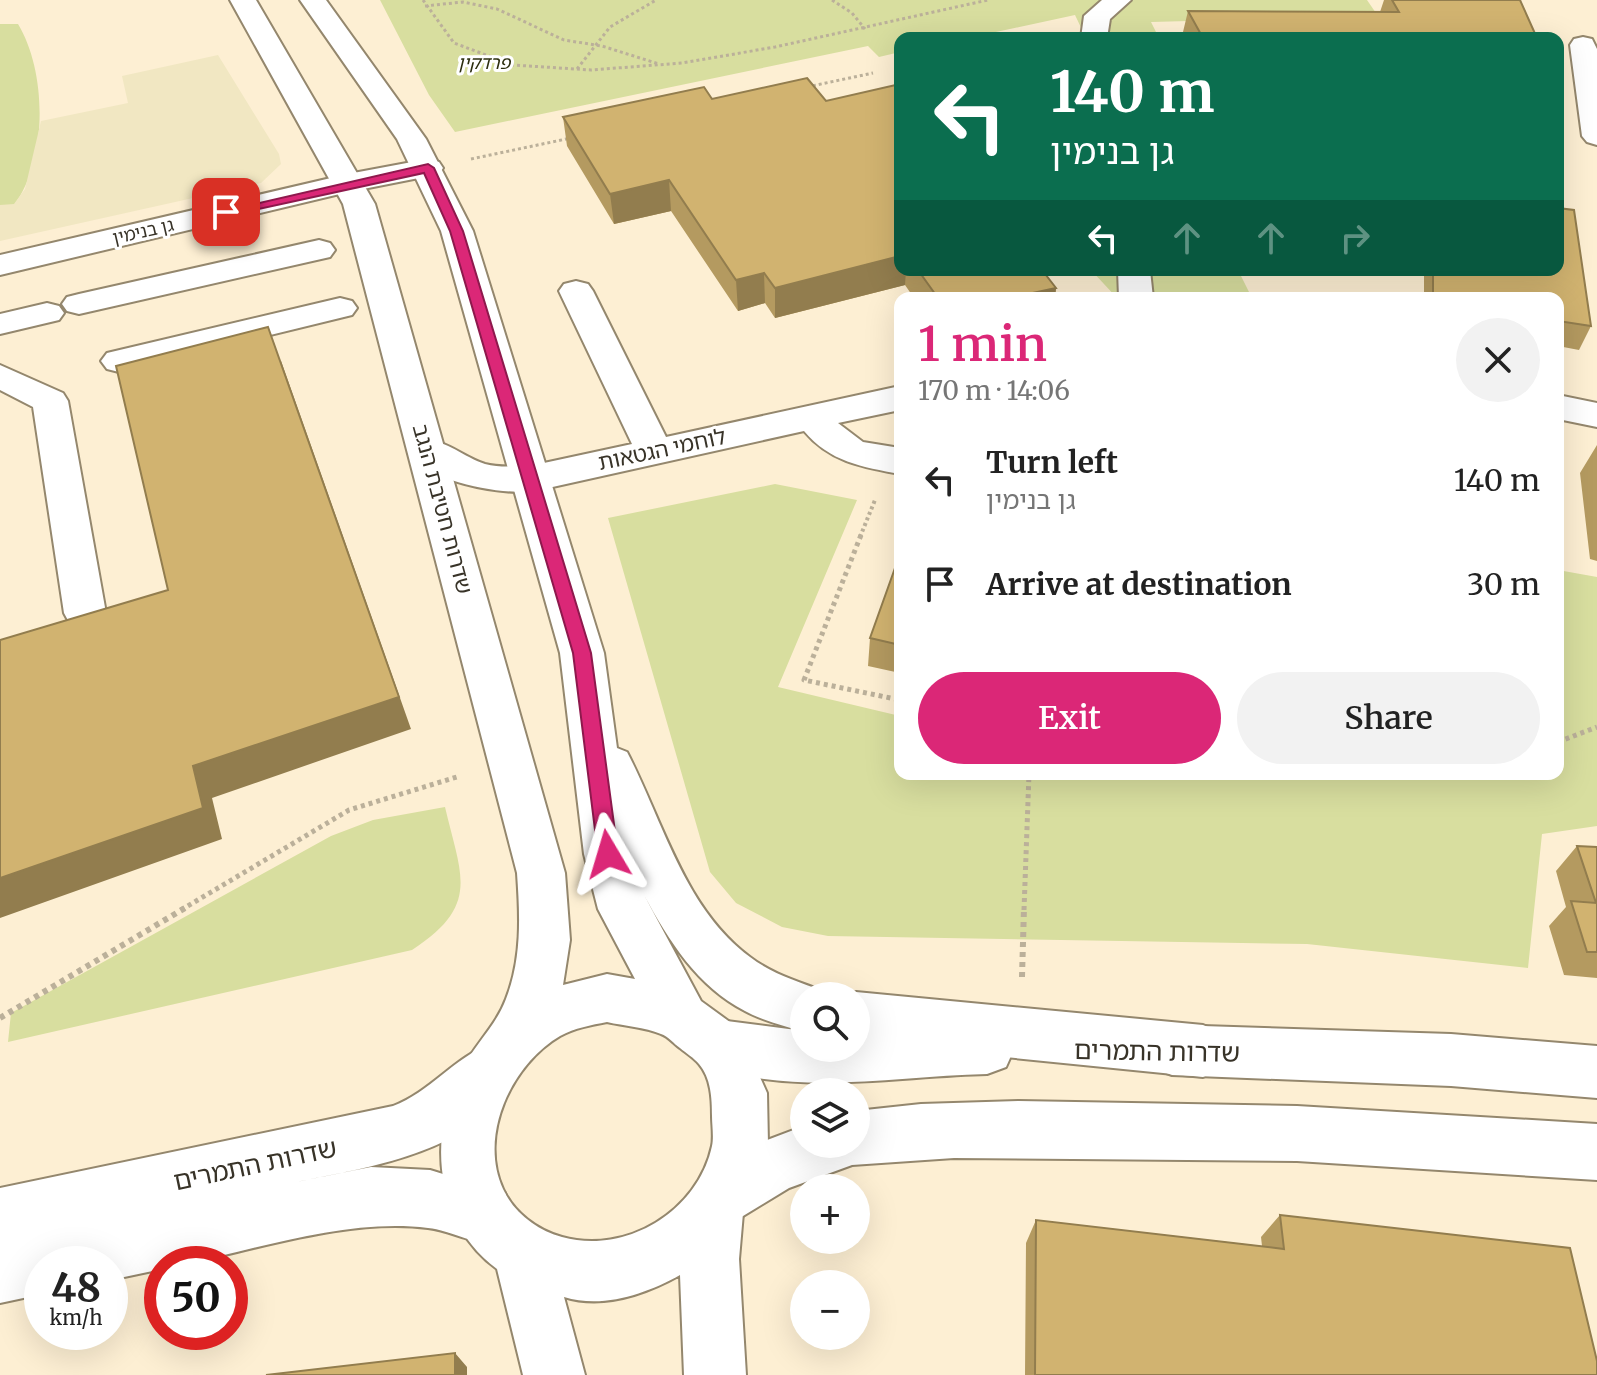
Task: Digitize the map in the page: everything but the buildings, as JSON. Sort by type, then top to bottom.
[{"type":"main road","name":"שדרות חטיבת הנגב","points":[[243,0],[359,204],[541,873],[547,925],[543,968],[533,1005],[503,1054]]},
{"type":"main road","points":[[127,1246],[359,1197],[412,1196],[503,1233],[547,1265],[576,1271],[605,1272],[634,1266],[686,1239],[719,1201],[735,1169],[742,1141],[744,1114],[740,1089],[623,909],[608,854],[582,653],[457,231],[428,168],[396,114],[313,0]]},
{"type":"main road","points":[[1095,32],[1097,16],[1118,0]]},
{"type":"main road","points":[[1583,45],[1597,136]]},
{"type":"main road","name":"גן בנימין","points":[[0,265],[348,183],[428,168]]},
{"type":"main road","points":[[196,219],[224,336]]},
{"type":"main road","points":[[0,324],[319,250]]},
{"type":"main road","points":[[576,291],[654,450]]},
{"type":"main road","points":[[119,361],[340,308]]},
{"type":"main road","points":[[0,376],[50,401],[85,613]]},
{"type":"main road","name":"לוחמי הגטאות","points":[[428,451],[470,473],[498,481],[530,479],[894,399]]},
{"type":"main road","points":[[1564,408],[1597,415]]},
{"type":"main road","points":[[812,417],[840,448],[855,454],[894,460]]},
{"type":"main road","points":[[591,719],[671,900],[688,929],[706,952],[749,987],[790,1003]]},
{"type":"main road","points":[[554,1375],[503,1233],[467,1164],[466,1138],[470,1111],[503,1054],[535,1023],[558,1011],[607,998],[657,1004],[700,1030]]},
{"type":"main road","points":[[870,1018],[1203,1051]]},
{"type":"main road","name":"שדרות התמרים","points":[[700,1030],[771,1054],[831,1057],[932,1049],[1203,1051],[1451,1060],[1597,1072]]},
{"type":"main road","name":"שדרות התמרים","points":[[0,1217],[393,1134],[431,1118],[463,1098],[503,1054]]},
{"type":"main road","points":[[870,1137],[941,1129],[1217,1130],[1472,1142],[1597,1152]]},
{"type":"main road","points":[[715,1375],[709,1274],[719,1201],[774,1165],[794,1158]]},
{"type":"main road","points":[[0,1273],[24,1268]]},
{"type":"path","points":[[423,0],[433,25],[462,48],[513,64],[577,69],[664,65],[774,49],[988,0]]},
{"type":"path","points":[[577,69],[591,45],[625,14],[656,0]]},
{"type":"path","points":[[832,0],[852,13],[865,29]]},
{"type":"path","points":[[963,5],[974,0]]},
{"type":"path","points":[[424,6],[463,2],[488,7],[514,16],[549,35],[602,46],[664,65]]},
{"type":"path","points":[[796,89],[873,73]]},
{"type":"path","points":[[428,168],[581,135]]},
{"type":"path","points":[[894,462],[804,680],[894,699]]},
{"type":"path","points":[[1564,740],[1597,727]]},
{"type":"path","points":[[0,1018],[349,810],[511,762]]},
{"type":"path","points":[[1020,1033],[1029,780]]},
{"type":"green space","name":"פרדקין","points":[[380,0],[1367,0],[1378,16],[1151,22],[1156,32],[1083,32],[1075,15],[996,32],[894,32],[894,53],[879,57],[868,46],[455,132],[429,95]]},
{"type":"green space","points":[[0,24],[18,24],[28,44],[38,90],[38,141],[25,186],[14,205],[0,205]]},
{"type":"green space","points":[[1097,276],[1241,276],[1249,292],[1111,292]]},
{"type":"green space","points":[[775,484],[857,500],[778,687],[894,715],[894,780],[1564,780],[1564,571],[1597,577],[1597,826],[1542,834],[1528,968],[1307,944],[828,936],[782,927],[736,903],[710,872],[608,518]]},
{"type":"green space","points":[[445,807],[460,871],[457,903],[449,918],[434,934],[412,950],[8,1042],[11,1013],[331,836],[373,820]]},
{"type":"sand","points":[[218,55],[279,154],[281,164],[261,183],[0,241],[0,205],[14,204],[25,189],[41,121],[128,103],[122,76]]},
{"type":"route","points":[[226,212],[428,168],[457,231],[582,653],[608,854]]}]
